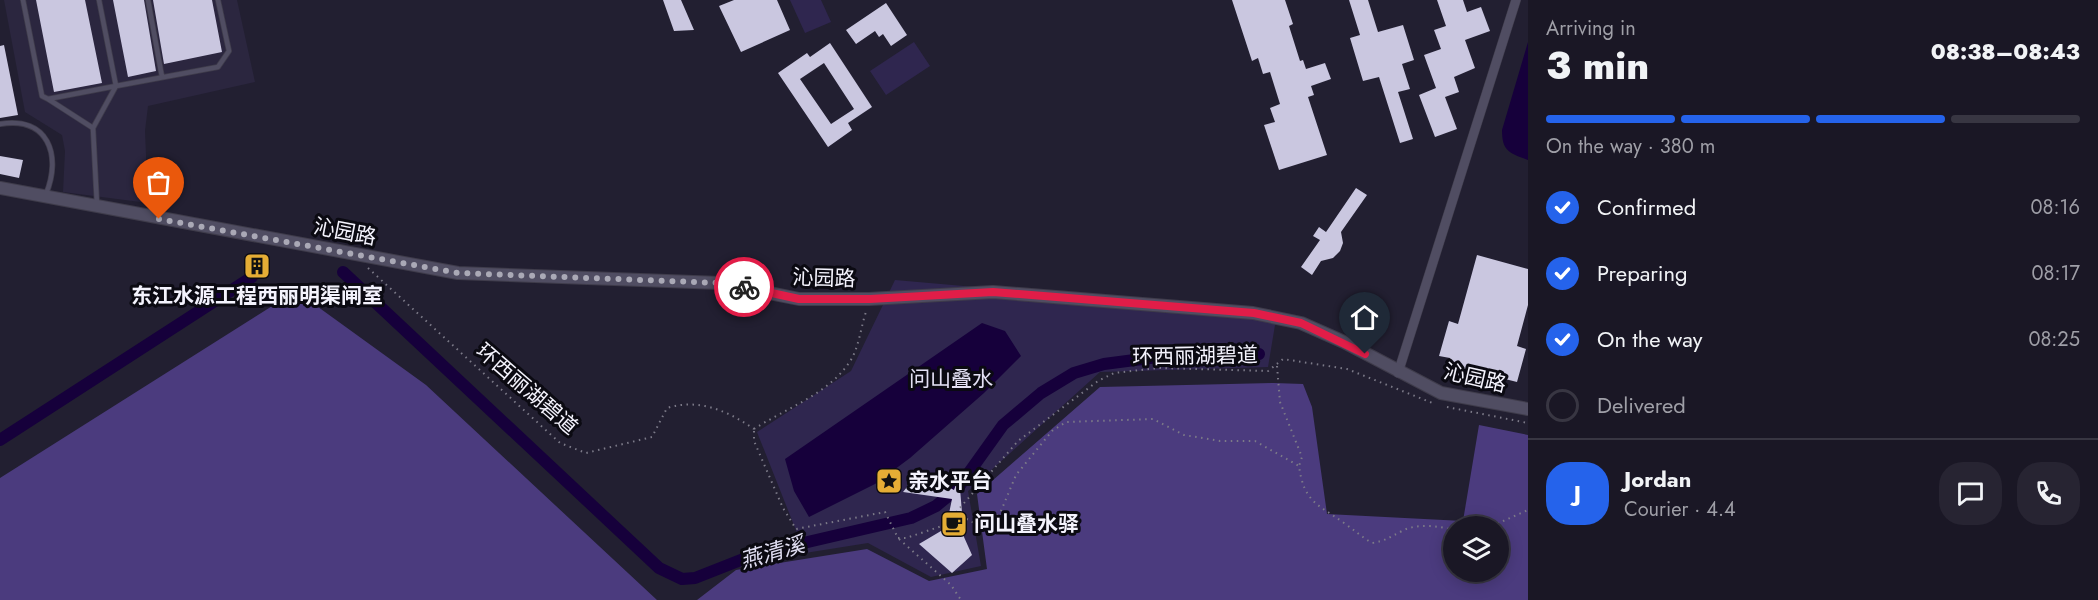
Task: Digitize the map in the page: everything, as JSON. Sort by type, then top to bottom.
[{"type":"street","points":[[1398,373],[1516,0]]},
{"type":"street","name":"沁园路","points":[[0,188],[458,273],[720,283],[799,299],[870,299],[993,292],[1254,313],[1301,323],[1344,342],[1398,373],[1441,393],[1528,409]]},
{"type":"lane","points":[[23,0],[42,96],[93,128]]},
{"type":"lane","points":[[97,207],[93,128],[116,86],[99,0]]},
{"type":"lane","points":[[148,0],[162,77]]},
{"type":"lane","points":[[48,99],[218,67],[229,51],[218,0]]},
{"type":"lane","points":[[0,124],[15,122],[31,125],[42,133],[51,148],[54,166],[45,197]]},
{"type":"path","name":"环西丽湖碧道","points":[[367,267],[560,443],[586,453],[652,437],[667,408],[681,404],[709,406],[734,416],[754,429]]},
{"type":"path","points":[[870,299],[858,346],[840,374],[812,395],[754,429],[754,441],[783,508],[796,529],[885,512],[898,538],[951,585],[961,600]]},
{"type":"path","name":"环西丽湖碧道","points":[[898,538],[906,538],[945,525],[1018,441],[1098,381],[1114,373],[1159,368],[1268,371],[1284,359],[1347,369]]},
{"type":"path","points":[[1277,366],[1280,402],[1302,457],[1299,466],[1301,478],[1310,497],[1323,511],[1372,543],[1389,541],[1403,530],[1443,527]]},
{"type":"path","points":[[956,513],[976,524],[989,525],[1001,511],[1016,475],[1052,431],[1066,422],[1153,419],[1184,435],[1220,441],[1255,441],[1299,466]]},
{"type":"path","points":[[1509,518],[1528,510]]},
{"type":"shaded area","points":[[4,0],[237,0],[255,82],[148,106],[145,131],[148,203],[63,192],[65,151],[62,135],[25,112]]},
{"type":"shaded area","points":[[1528,42],[1528,160],[1505,147],[1502,130]]},
{"type":"shaded area","points":[[296,291],[426,385],[657,600],[0,600],[0,478]]},
{"type":"shaded area","points":[[982,323],[1005,331],[1021,356],[984,393],[910,458],[875,484],[809,517],[794,491],[785,459]]},
{"type":"shaded area","points":[[1303,384],[1312,407],[1327,514],[1443,520],[1443,582],[1509,582],[1509,516],[1464,516],[1479,425],[1528,435],[1528,600],[697,600],[736,570],[867,549],[929,581],[987,569],[977,494],[1100,387]]},
{"type":"green space","points":[[790,0],[821,0],[831,22],[805,33]]},
{"type":"green space","points":[[914,42],[930,66],[886,95],[870,71]]},
{"type":"green space","name":"问山叠水","points":[[895,280],[1277,313],[1268,367],[1100,372],[968,491],[981,566],[931,577],[868,543],[805,553],[757,432],[851,371]]},
{"type":"building","points":[[36,0],[85,0],[102,83],[54,92]]},
{"type":"building","points":[[113,0],[144,0],[156,71],[128,77]]},
{"type":"building","points":[[153,0],[212,0],[222,52],[164,64]]},
{"type":"building","points":[[663,0],[681,0],[694,30],[674,31]]},
{"type":"building","points":[[734,0],[777,0],[790,30],[741,52],[719,6]]},
{"type":"building","points":[[1232,0],[1285,0],[1293,24],[1289,26],[1300,61],[1303,60],[1306,69],[1325,63],[1331,79],[1311,86],[1314,95],[1308,97],[1327,155],[1279,170],[1264,125],[1275,122],[1270,108],[1280,104],[1270,72],[1263,74],[1258,58],[1252,61]]},
{"type":"building","points":[[1349,0],[1368,0],[1378,32],[1403,25],[1414,60],[1402,64],[1410,89],[1398,92],[1413,139],[1400,143],[1379,77],[1363,81],[1350,38],[1360,35]]},
{"type":"building","points":[[1437,0],[1463,0],[1467,12],[1481,7],[1490,31],[1465,40],[1475,68],[1454,77],[1459,92],[1445,97],[1457,129],[1435,137],[1419,95],[1436,88],[1424,55],[1441,49],[1434,30],[1446,26]]},
{"type":"building","points":[[886,3],[907,35],[891,46],[883,34],[879,37],[875,31],[856,44],[846,30]]},
{"type":"building","points":[[830,43],[872,107],[848,123],[852,130],[828,147],[778,73],[807,53],[810,57]],"holes":[[[824,63],[854,109],[831,124],[800,79]]]},
{"type":"building","points":[[4,45],[18,115],[0,118],[0,46]]},
{"type":"building","points":[[0,156],[23,160],[19,178],[0,174]]},
{"type":"building","points":[[1356,188],[1367,195],[1341,232],[1343,243],[1340,251],[1333,258],[1321,261],[1312,275],[1301,267],[1320,240],[1313,236],[1319,227],[1326,232]]},
{"type":"building","points":[[1477,255],[1528,269],[1528,305],[1517,346],[1526,349],[1517,382],[1477,372],[1474,381],[1446,373],[1450,358],[1439,356],[1449,321],[1458,324]]},
{"type":"building","name":"东江水源工程西丽明渠闸室","points":[[257,256],[266,268],[258,275],[249,263]]},
{"type":"building","name":"问山叠水驿","points":[[919,472],[954,490],[959,476],[964,537],[972,555],[952,573],[919,544],[946,528],[952,499],[903,492]]},
{"type":"waterway","name":"燕清溪","points":[[343,272],[659,568],[682,579],[695,578],[756,554],[911,518],[936,506],[958,488],[1003,425],[1041,393],[1074,373],[1104,364],[1219,349],[1259,354]]},
{"type":"waterway","points":[[0,440],[252,277]]},
{"type":"way so far","points":[[159,219],[458,273],[720,283],[744,287]]},
{"type":"place","name":"东江水源工程西丽明渠闸室","points":[[257,266]]},
{"type":"place","name":"亲水平台","points":[[889,481]]},
{"type":"place","name":"问山叠水驿","points":[[954,524]]},
{"type":"route","points":[[744,287],[799,299],[870,299],[993,292],[1254,313],[1301,323],[1365,354]]}]
